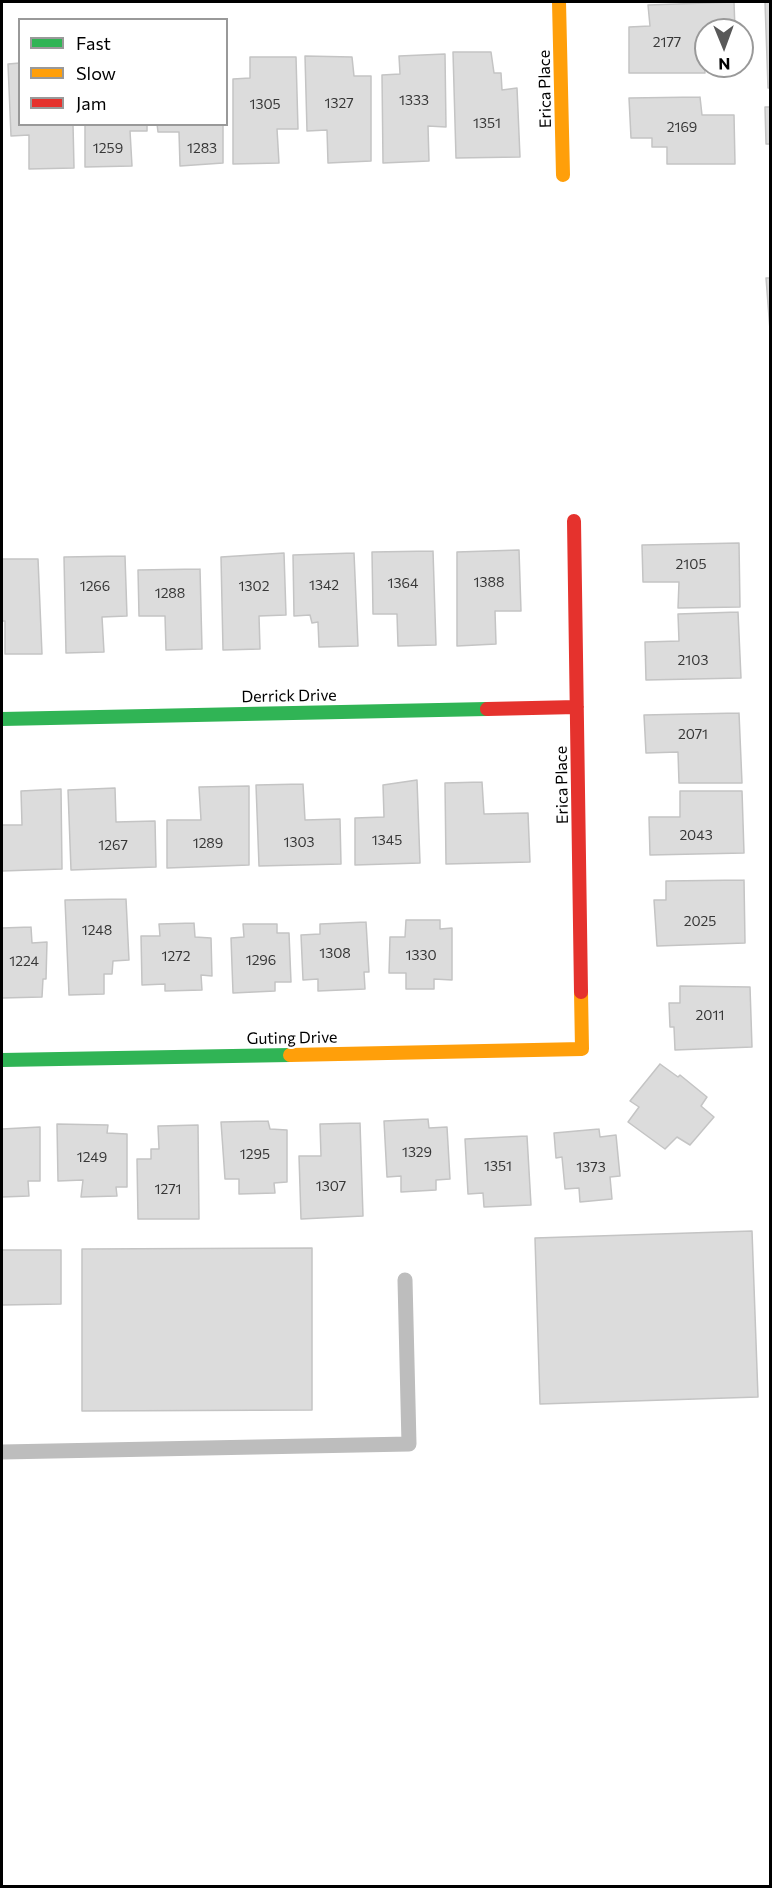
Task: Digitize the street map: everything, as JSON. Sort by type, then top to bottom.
[{"type":"street","name":"Erica Place","points":[[559,2],[563,175]]},
{"type":"street","name":"Erica Place","points":[[574,521],[582,1049]]},
{"type":"street","name":"Derrick Drive","points":[[2,719],[578,707]]},
{"type":"street","name":"Guting Drive","points":[[2,1060],[582,1049]]},
{"type":"lane","points":[[2,1452],[409,1444],[405,1280]]},
{"type":"building","points":[[734,2],[735,18],[694,18],[694,73],[629,73],[629,27],[650,26],[648,5]]},
{"type":"building","points":[[765,2],[770,2],[770,88],[768,88]]},
{"type":"building","points":[[453,52],[491,52],[494,73],[501,73],[502,90],[517,88],[520,157],[456,158]]},
{"type":"building","points":[[445,54],[446,127],[428,126],[429,161],[383,163],[382,75],[400,74],[399,56]]},
{"type":"building","points":[[305,56],[352,57],[354,76],[371,76],[371,161],[328,163],[327,130],[307,131]]},
{"type":"building","points":[[250,57],[296,57],[298,129],[277,129],[279,163],[233,164],[233,79],[250,78]]},
{"type":"building","points":[[18,63],[18,126],[73,126],[74,168],[29,169],[29,135],[11,136],[8,64]]},
{"type":"building","points":[[700,97],[702,115],[734,115],[735,164],[667,164],[667,147],[652,147],[652,138],[631,138],[629,98]]},
{"type":"building","points":[[765,107],[770,107],[770,144],[766,144]]},
{"type":"building","points":[[85,126],[147,126],[147,131],[130,131],[132,166],[85,167]]},
{"type":"building","points":[[157,126],[223,126],[223,163],[180,166],[179,132],[158,132]]},
{"type":"building","points":[[766,278],[770,278],[770,330]]},
{"type":"building","points":[[739,543],[740,607],[678,608],[679,582],[643,582],[642,545]]},
{"type":"building","points":[[519,550],[521,611],[495,611],[496,644],[457,646],[457,552]]},
{"type":"building","points":[[433,551],[436,645],[398,646],[397,614],[373,614],[372,552]]},
{"type":"building","points":[[284,553],[286,615],[259,616],[260,649],[223,650],[221,557]]},
{"type":"building","points":[[354,553],[358,646],[319,647],[318,622],[312,623],[310,615],[294,616],[293,555]]},
{"type":"building","points":[[125,556],[127,616],[102,617],[104,652],[66,653],[64,557]]},
{"type":"building","points":[[2,559],[38,559],[42,654],[5,654],[5,621],[2,621]]},
{"type":"building","points":[[200,569],[202,649],[166,650],[165,616],[139,616],[138,570]]},
{"type":"building","points":[[738,612],[741,678],[646,680],[645,642],[679,641],[678,614]]},
{"type":"building","points":[[739,713],[742,783],[679,783],[678,752],[646,753],[644,715]]},
{"type":"building","points":[[417,780],[420,863],[355,865],[355,818],[384,817],[383,785]]},
{"type":"building","points":[[482,782],[484,814],[528,813],[530,862],[446,864],[445,783]]},
{"type":"building","points":[[303,784],[305,820],[340,819],[341,864],[259,866],[256,785]]},
{"type":"building","points":[[249,786],[249,865],[167,868],[167,820],[201,820],[199,787]]},
{"type":"building","points":[[115,788],[116,822],[155,821],[156,867],[71,870],[68,790]]},
{"type":"building","points":[[61,789],[62,869],[2,871],[2,825],[22,825],[21,791]]},
{"type":"building","points":[[680,791],[742,791],[744,853],[650,855],[649,817],[680,817]]},
{"type":"building","points":[[744,880],[745,943],[657,946],[654,900],[666,900],[666,881]]},
{"type":"building","points":[[126,899],[129,960],[113,961],[112,974],[104,974],[104,994],[69,995],[65,900]]},
{"type":"building","points":[[406,920],[440,920],[440,929],[452,928],[452,980],[434,979],[434,989],[406,989],[406,973],[389,973],[390,937],[405,937]]},
{"type":"building","points":[[366,922],[369,972],[364,972],[365,989],[318,991],[318,979],[303,980],[301,935],[320,934],[320,924]]},
{"type":"building","points":[[194,923],[195,937],[211,938],[212,976],[201,975],[202,990],[165,991],[165,984],[142,985],[141,936],[160,936],[159,924]]},
{"type":"building","points":[[243,924],[277,924],[277,933],[289,933],[291,982],[275,982],[275,991],[233,993],[231,938],[244,937]]},
{"type":"building","points":[[31,927],[32,943],[47,942],[46,979],[43,979],[42,997],[2,998],[2,928]]},
{"type":"building","points":[[680,986],[750,987],[752,1047],[675,1050],[674,1027],[670,1027],[669,1003],[680,1003]]},
{"type":"building","points":[[660,1064],[678,1077],[680,1075],[707,1097],[701,1106],[714,1117],[690,1145],[677,1137],[665,1149],[628,1122],[639,1107],[630,1101]]},
{"type":"building","points":[[428,1119],[429,1128],[447,1127],[450,1179],[436,1180],[436,1190],[401,1192],[401,1176],[387,1177],[384,1121]]},
{"type":"building","points":[[268,1121],[270,1129],[287,1130],[287,1182],[274,1183],[275,1193],[239,1194],[239,1179],[225,1179],[221,1122]]},
{"type":"building","points":[[360,1123],[363,1216],[301,1219],[299,1156],[321,1156],[320,1124]]},
{"type":"building","points":[[57,1124],[108,1125],[107,1133],[127,1134],[127,1187],[116,1187],[117,1196],[81,1197],[83,1180],[58,1181]]},
{"type":"building","points":[[198,1125],[199,1219],[138,1219],[137,1159],[151,1159],[151,1149],[159,1149],[158,1126]]},
{"type":"building","points":[[40,1127],[40,1181],[28,1181],[29,1196],[2,1197],[2,1129]]},
{"type":"building","points":[[599,1129],[600,1137],[616,1135],[620,1176],[610,1177],[612,1199],[580,1202],[579,1188],[565,1189],[562,1157],[556,1158],[554,1133]]},
{"type":"building","points":[[527,1136],[531,1205],[484,1207],[483,1193],[468,1194],[465,1139]]},
{"type":"building","points":[[752,1231],[758,1397],[540,1404],[535,1238]]},
{"type":"building","points":[[312,1248],[312,1410],[82,1411],[82,1249]]},
{"type":"building","points":[[2,1250],[61,1250],[61,1304],[2,1305]]},
{"type":"traffic: fast","points":[[2,719],[487,709]]},
{"type":"traffic: fast","points":[[2,1060],[290,1055]]},
{"type":"traffic: slow","points":[[559,2],[563,175]]},
{"type":"traffic: slow","points":[[290,1055],[582,1049],[581,992]]},
{"type":"traffic: jam","points":[[574,521],[581,992]]},
{"type":"traffic: jam","points":[[487,709],[577,707]]}]
